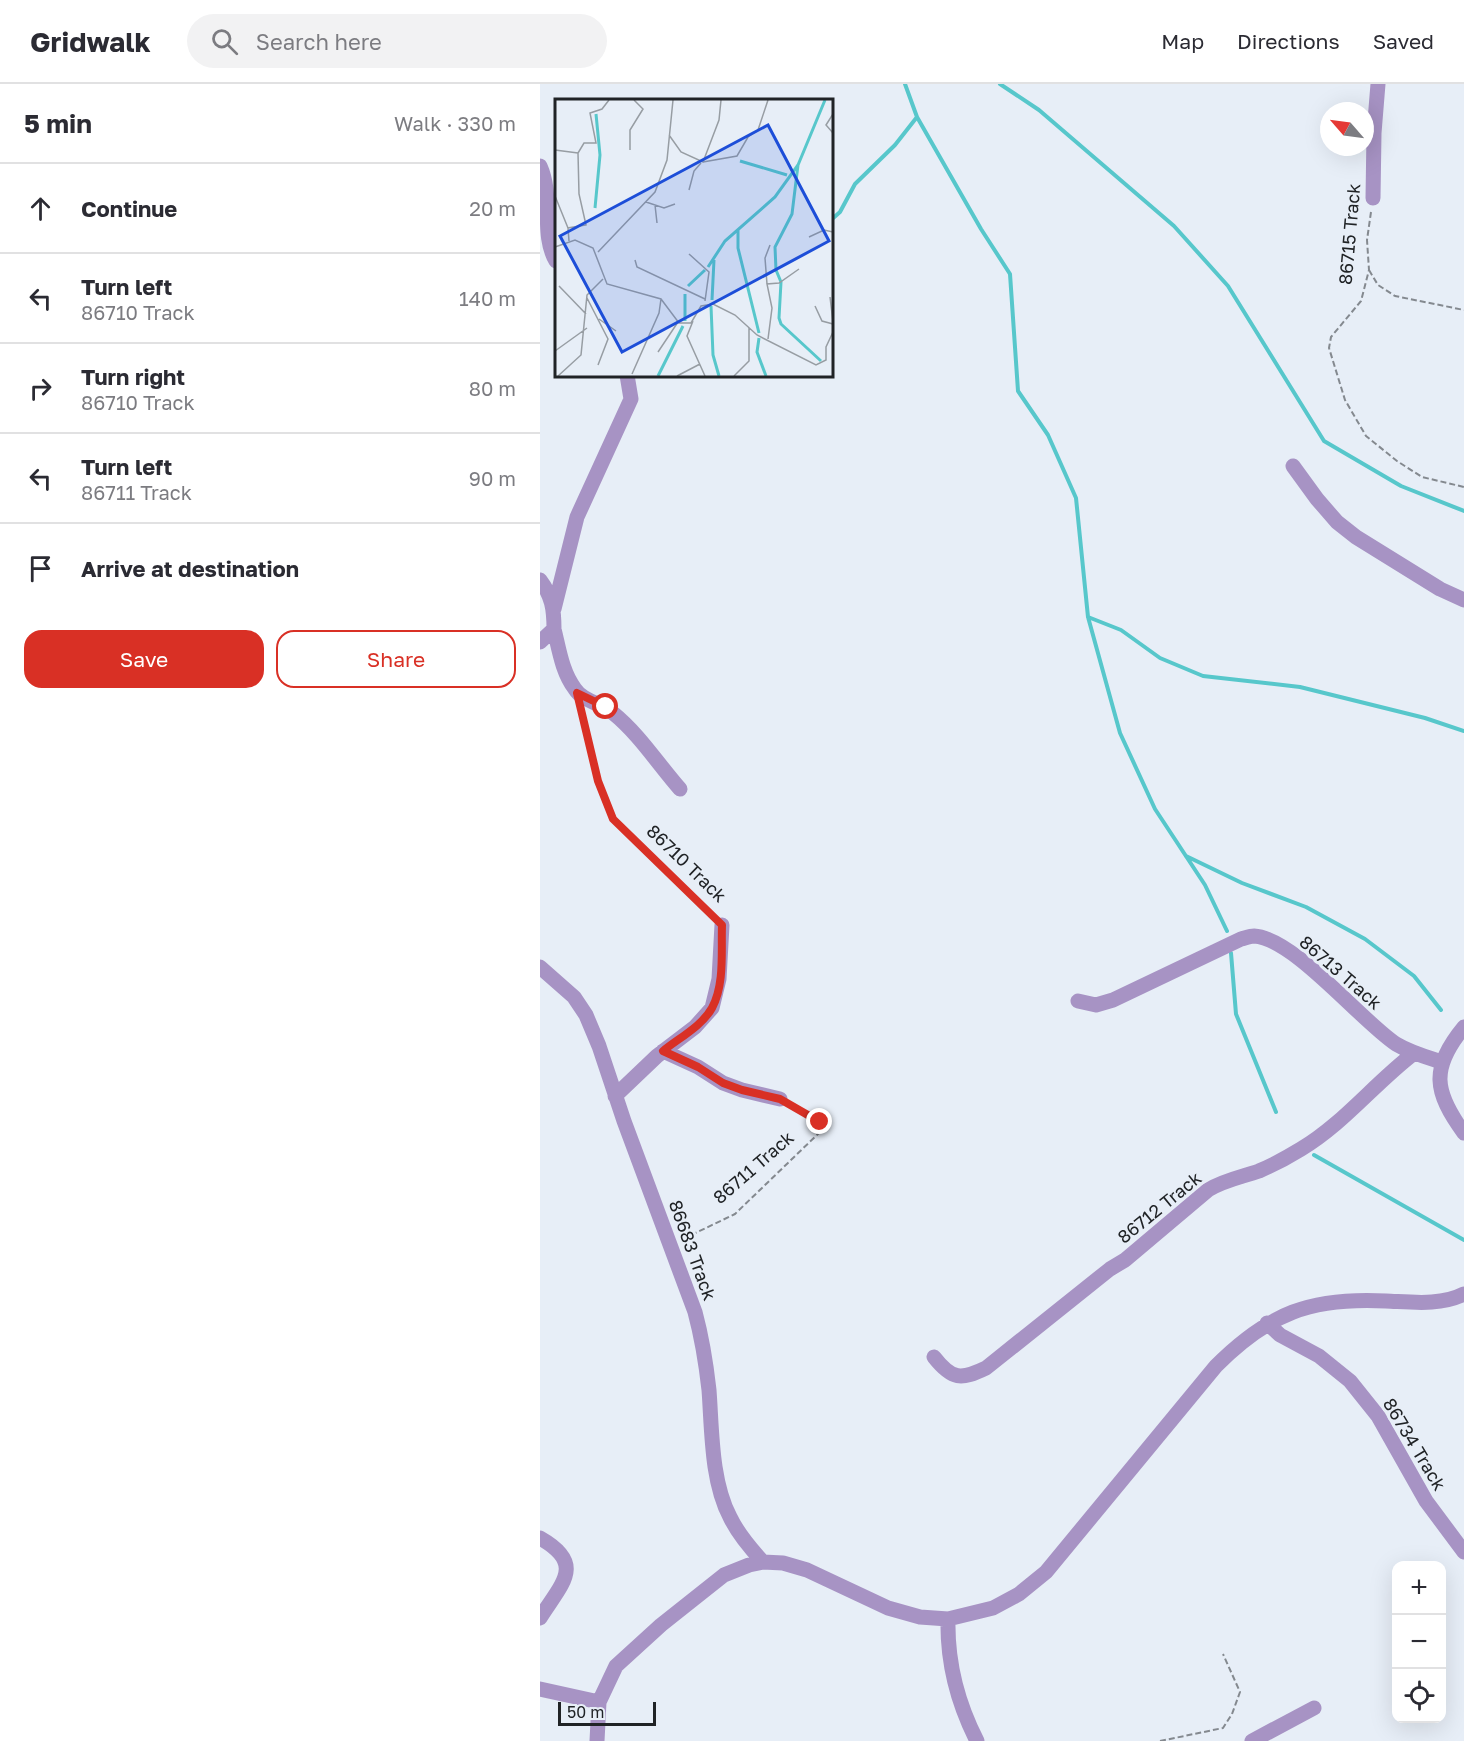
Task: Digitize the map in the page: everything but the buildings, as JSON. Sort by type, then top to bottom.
[{"type":"street","name":"86715 Track","points":[[1373,198],[1374,133],[1378,84]]},
{"type":"street","points":[[540,166],[546,190],[542,222],[545,242],[555,259]]},
{"type":"street","points":[[627,376],[631,399],[577,517],[554,609],[554,629],[569,682],[577,693],[614,713],[680,789]]},
{"type":"street","points":[[1293,466],[1337,522],[1356,537],[1440,589],[1464,600]]},
{"type":"street","points":[[540,580],[549,594],[554,609]]},
{"type":"street","points":[[540,642],[554,629]]},
{"type":"street","name":"86710 Track","points":[[615,1096],[663,1051],[695,1027],[712,1008],[719,980],[722,925]]},
{"type":"street","name":"86713 Track","points":[[1078,1001],[1096,1005],[1113,1000],[1241,939],[1255,936],[1268,940],[1300,960],[1378,1030],[1413,1054],[1442,1062]]},
{"type":"street","name":"86683 Track","points":[[540,967],[581,1005],[599,1046],[703,1340],[712,1435],[723,1499],[730,1517],[749,1546],[763,1562]]},
{"type":"street","points":[[1464,1027],[1454,1039],[1442,1062],[1438,1078],[1442,1098],[1464,1133]]},
{"type":"street","points":[[663,1051],[698,1067],[723,1083],[780,1099]]},
{"type":"street","name":"86712 Track","points":[[934,1357],[951,1374],[962,1377],[970,1376],[986,1368],[1110,1269],[1132,1255],[1208,1190],[1220,1183],[1262,1170],[1300,1150],[1327,1132],[1413,1054]]},
{"type":"street","points":[[597,1741],[599,1702],[616,1666],[661,1625],[724,1575],[763,1562],[783,1563],[807,1570],[888,1608],[920,1617],[948,1619],[993,1608],[1019,1594],[1046,1572],[1216,1366],[1240,1342],[1267,1323],[1286,1314],[1332,1302],[1357,1299],[1437,1302],[1464,1294]]},
{"type":"street","name":"86734 Track","points":[[1267,1323],[1280,1335],[1319,1356],[1350,1381],[1378,1416],[1426,1501],[1464,1552]]},
{"type":"street","points":[[540,1538],[565,1556],[567,1564],[559,1588],[540,1618]]},
{"type":"street","points":[[948,1619],[947,1641],[954,1684],[961,1707],[977,1741]]},
{"type":"street","points":[[540,1689],[599,1702]]},
{"type":"street","points":[[1252,1741],[1314,1708]]},
{"type":"path","name":"86715 Track","points":[[1373,198],[1367,240],[1369,270],[1361,301],[1331,337],[1329,348],[1345,400],[1366,436],[1397,462],[1422,477],[1464,487]]},
{"type":"path","points":[[1369,270],[1378,285],[1395,296],[1464,310]]},
{"type":"path","name":"86710 Track","points":[[577,693],[598,781],[613,819],[722,925]]},
{"type":"path","name":"86711 Track","points":[[671,1245],[735,1214],[824,1127],[820,1122],[780,1099]]},
{"type":"path","points":[[1160,1741],[1224,1728],[1240,1692],[1223,1654]]},
{"type":"waterway","points":[[905,84],[917,117],[981,229],[1010,274],[1018,391],[1048,435],[1076,498],[1088,617],[1120,733],[1155,809],[1205,885],[1227,931]]},
{"type":"waterway","points":[[1000,84],[1039,110],[1174,226],[1228,286],[1324,441],[1401,486],[1464,511]]},
{"type":"waterway","points":[[832,219],[840,212],[855,184],[895,145],[917,117]]},
{"type":"waterway","points":[[1088,617],[1121,630],[1160,658],[1203,676],[1300,687],[1425,718],[1464,731]]},
{"type":"waterway","points":[[1186,856],[1242,883],[1306,907],[1365,939],[1414,976],[1441,1010]]},
{"type":"waterway","points":[[1231,953],[1236,1014],[1276,1112]]},
{"type":"waterway","points":[[1314,1155],[1464,1240]]},
{"type":"route","points":[[606,707],[577,693],[598,781],[613,819],[722,925],[719,980],[712,1008],[695,1027],[663,1051],[698,1067],[723,1083],[780,1099],[820,1122]]}]
